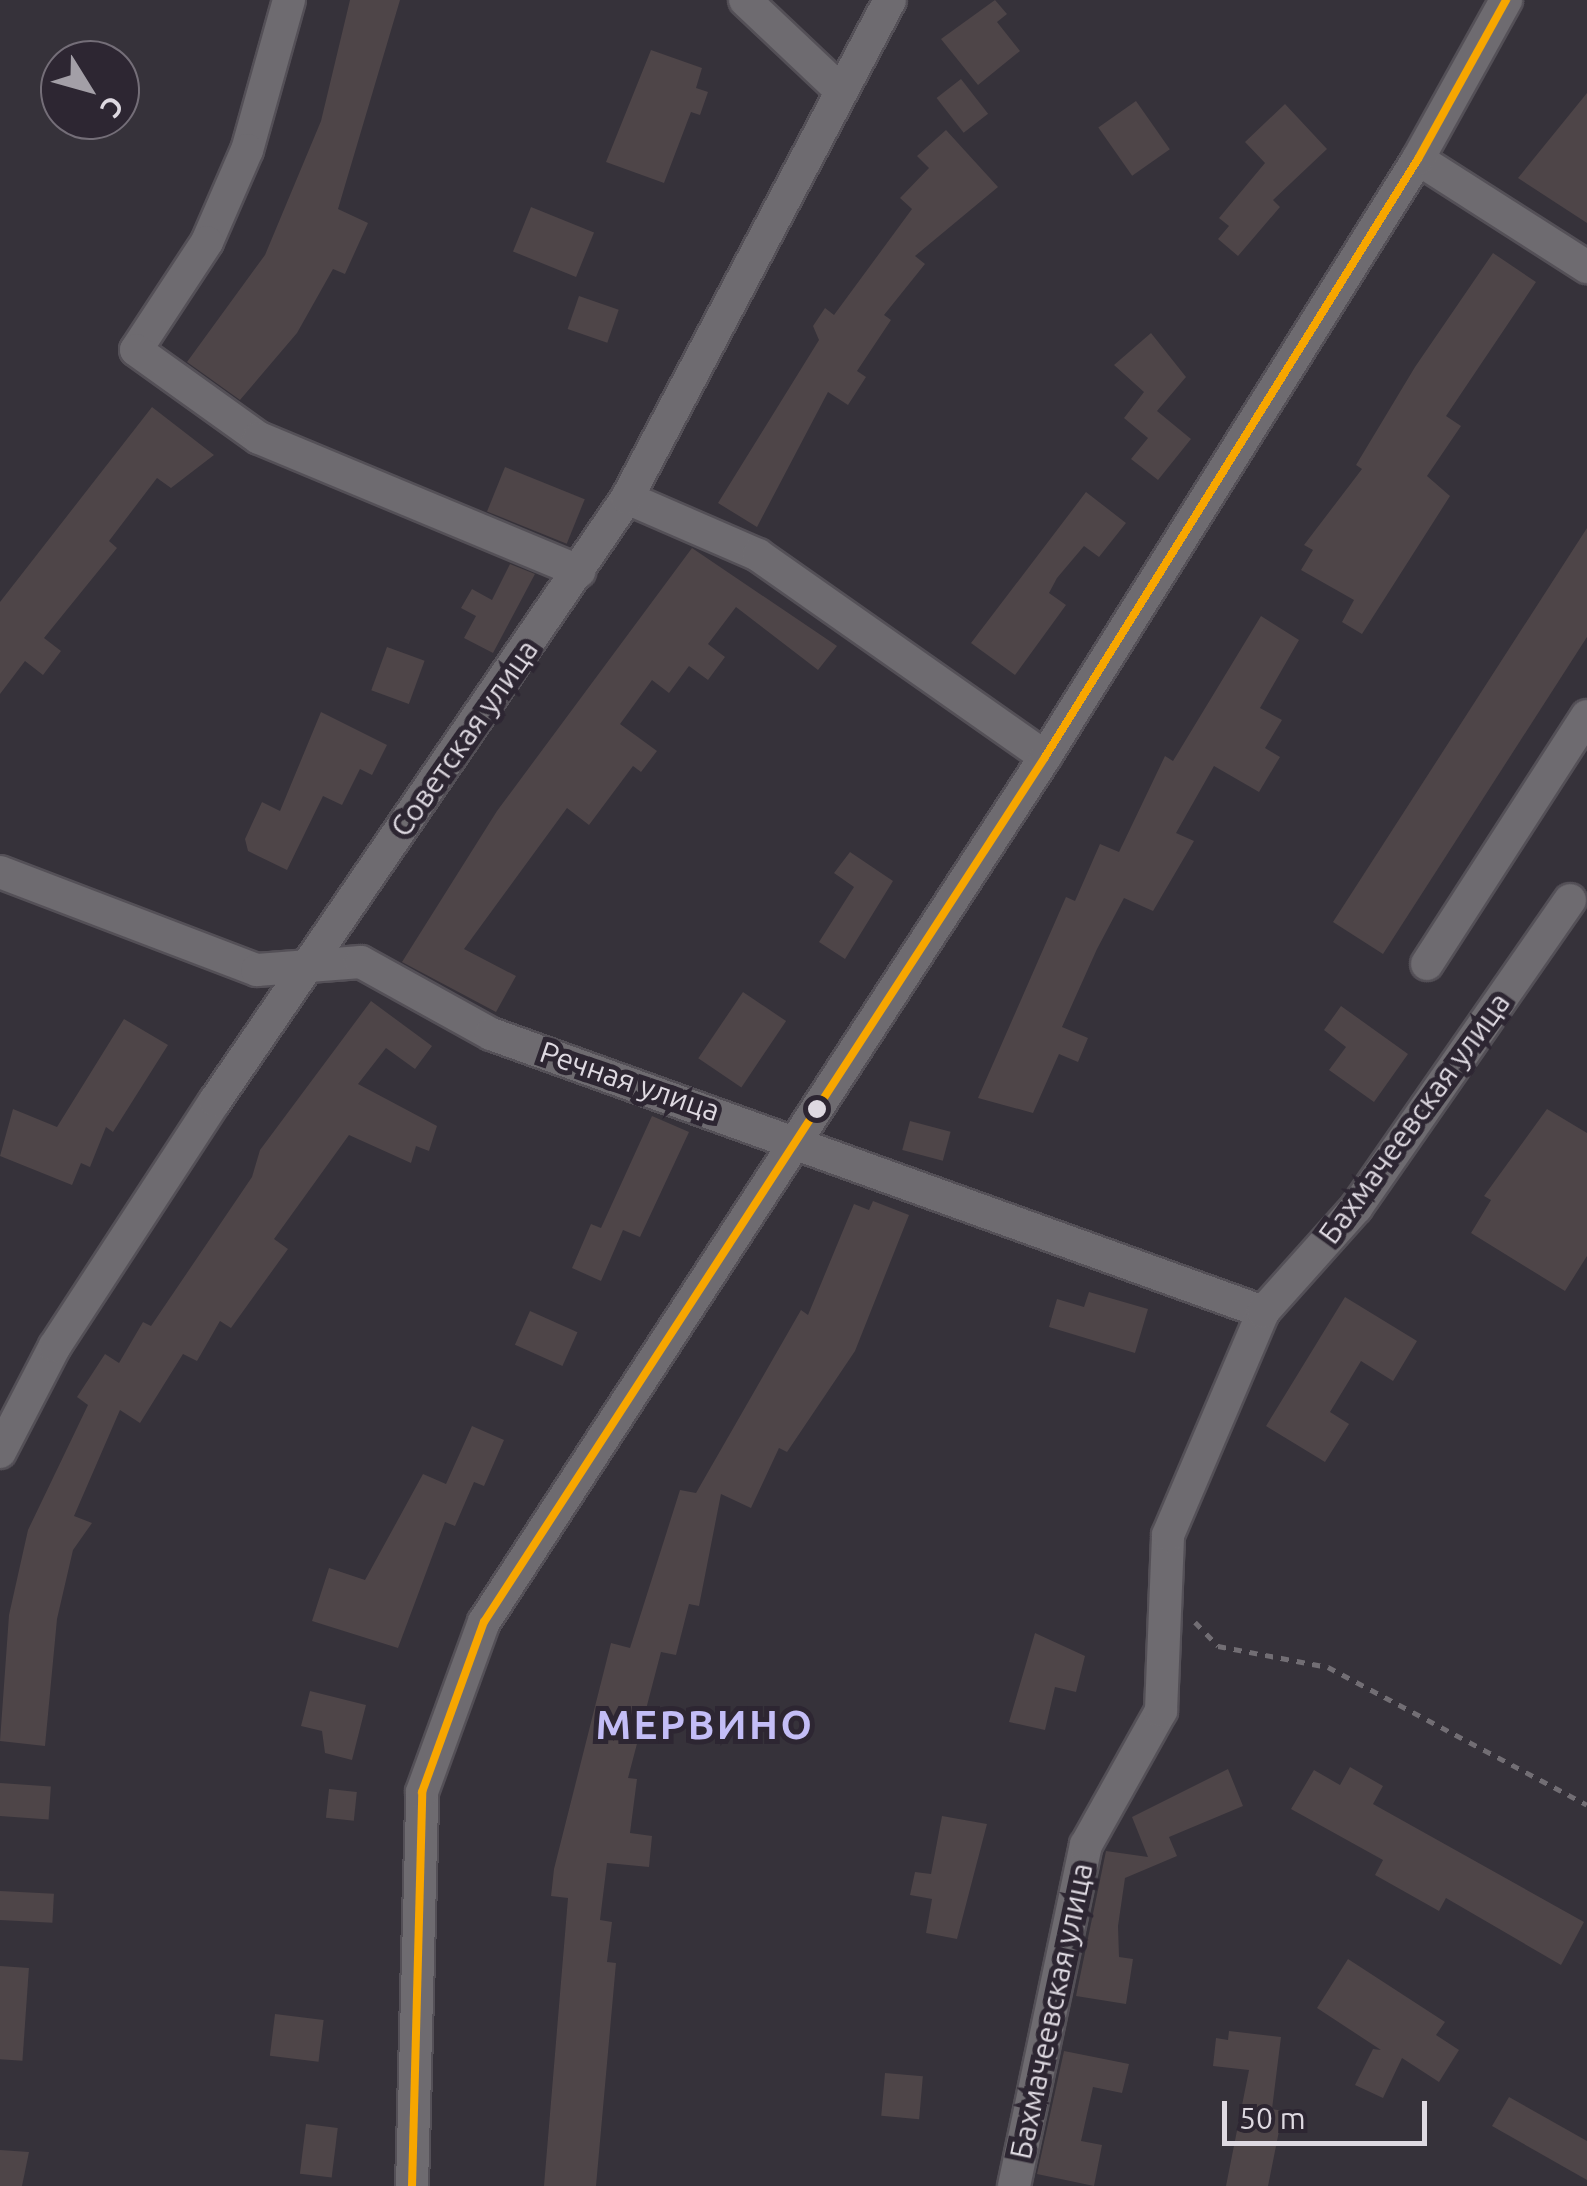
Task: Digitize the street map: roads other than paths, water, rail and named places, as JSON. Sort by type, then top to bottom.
[{"type":"street","points":[[289,0],[221,212],[136,350],[259,438],[579,571]]},
{"type":"street","points":[[745,0],[839,89]]},
{"type":"street","name":"Советская улица","points":[[0,1452],[56,1346],[310,962],[626,498],[839,89],[890,0]]},
{"type":"street","points":[[412,2186],[415,1860],[437,1732],[484,1622],[791,1136],[1045,758],[1418,160],[1506,0]]},
{"type":"street","points":[[1418,160],[1587,266]]},
{"type":"street","points":[[626,498],[758,556],[1045,758]]},
{"type":"street","points":[[1427,964],[1587,716]]},
{"type":"street","name":"Речная улица","points":[[0,872],[257,970],[310,962],[361,962],[491,1034],[791,1136],[1264,1312]]},
{"type":"street","name":"Бахмачеевская улица","points":[[1014,2186],[1086,1845],[1161,1711],[1168,1535],[1264,1312],[1356,1208],[1570,900]]},
{"type":"district","name":"МЕРВИНО","points":[[705,1725]]}]
